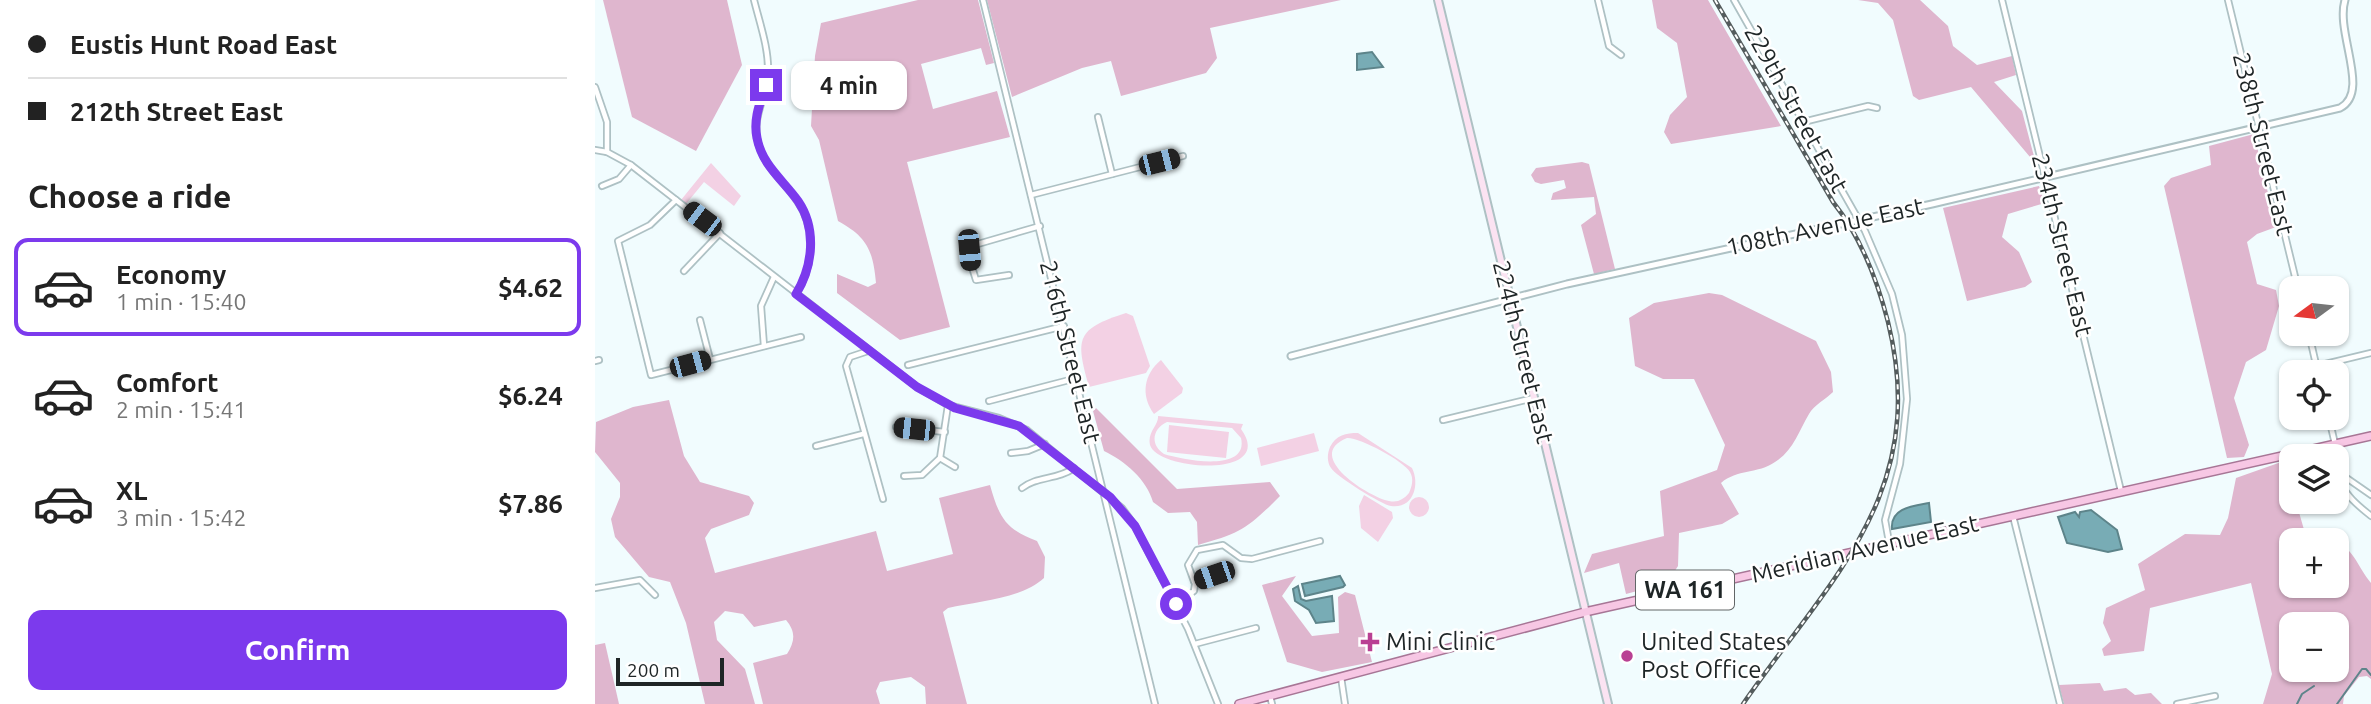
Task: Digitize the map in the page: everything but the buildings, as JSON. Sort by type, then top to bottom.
[{"type":"main road","name":"224th Street East","points":[[1438,0],[1608,704]]},
{"type":"main road","name":"Meridian Avenue East","points":[[1239,704],[1271,700],[1341,677],[1585,612],[2371,436]]},
{"type":"street","points":[[754,0],[768,65],[757,114],[757,138],[765,160],[797,201],[809,228],[809,267],[796,294]]},
{"type":"street","name":"216th Street East","points":[[983,0],[1155,704]]},
{"type":"street","points":[[1598,0],[1609,46],[1621,55]]},
{"type":"street","name":"229th Street East","points":[[1734,0],[1858,219],[1892,294],[1905,360],[1906,419],[1898,478],[1885,520],[1889,542]]},
{"type":"street","name":"234th Street East","points":[[2002,0],[2122,491]]},
{"type":"street","name":"238th Street East","points":[[2228,0],[2295,276]]},
{"type":"street","name":"108th Avenue East","points":[[1291,356],[1599,277],[2340,108],[2357,98],[2359,83],[2344,17],[2345,0]]},
{"type":"street","points":[[595,87],[608,128],[607,152]]},
{"type":"street","points":[[595,109],[602,106]]},
{"type":"street","points":[[1803,122],[1866,107],[1877,108]]},
{"type":"street","points":[[1098,117],[1112,174]]},
{"type":"street","points":[[595,150],[607,152],[631,165],[907,380],[948,405],[1009,421],[1045,444],[1104,493],[1131,518],[1195,644],[1218,704]]},
{"type":"street","points":[[1031,195],[1183,156]]},
{"type":"street","points":[[602,186],[619,179],[631,165]]},
{"type":"street","points":[[676,200],[650,225],[618,241],[652,374],[801,337]]},
{"type":"street","points":[[1009,275],[976,279],[971,264],[971,246],[1040,226]]},
{"type":"street","points":[[684,271],[720,233]]},
{"type":"street","points":[[764,346],[761,306],[774,276]]},
{"type":"street","points":[[700,320],[710,359]]},
{"type":"street","points":[[908,365],[1064,326]]},
{"type":"street","points":[[869,351],[849,357],[846,362],[863,434],[883,499]]},
{"type":"street","points":[[2342,360],[2371,353]]},
{"type":"street","points":[[989,401],[1077,378]]},
{"type":"street","points":[[1443,420],[1535,398]]},
{"type":"street","points":[[904,476],[922,475],[940,458],[948,405]]},
{"type":"street","points":[[896,427],[945,432]]},
{"type":"street","points":[[2333,430],[2338,443]]},
{"type":"street","points":[[816,446],[863,434]]},
{"type":"street","points":[[1011,453],[1028,452],[1045,444]]},
{"type":"street","points":[[940,458],[955,467]]},
{"type":"street","points":[[1022,488],[1030,482],[1063,475],[1074,468]]},
{"type":"street","points":[[2349,479],[2371,495]]},
{"type":"street","points":[[2349,498],[2371,516]]},
{"type":"street","points":[[2013,515],[2060,704]]},
{"type":"street","points":[[1176,604],[1190,596],[1194,582],[1189,568],[1190,558],[1207,547],[1227,546],[1238,556],[1248,559],[1320,541]]},
{"type":"street","points":[[1194,582],[1214,575]]},
{"type":"street","points":[[595,588],[640,580],[655,595]]},
{"type":"street","points":[[1195,644],[1256,628]]},
{"type":"street","points":[[1341,677],[1345,704]]},
{"type":"street","points":[[2177,704],[2215,696]]},
{"type":"shaded area","points":[[603,0],[727,0],[742,65],[696,151],[632,117]]},
{"type":"shaded area","points":[[918,0],[978,0],[994,63],[986,65],[981,48],[921,64],[933,109],[997,91],[1010,137],[907,162],[950,327],[900,340],[837,293],[837,274],[868,287],[876,283],[875,272],[870,253],[862,239],[838,221],[819,140],[811,126],[815,56],[821,23]]},
{"type":"shaded area","points":[[987,0],[1341,0],[1210,28],[1217,58],[1206,73],[1121,96],[1111,61],[1082,68],[1012,97]]},
{"type":"shaded area","points":[[1652,0],[1708,0],[1781,126],[1671,144],[1664,132],[1670,115],[1687,97],[1677,43],[1657,28]]},
{"type":"shaded area","points":[[1858,0],[1920,0],[1948,26],[1953,46],[1977,65],[2012,56],[2016,75],[1994,82],[2022,111],[2036,164],[1971,87],[1919,100],[1913,96],[1893,20],[1878,3]]},
{"type":"shaded area","points":[[2254,134],[2276,227],[2257,234],[2247,242],[2257,284],[2276,290],[2279,306],[2266,350],[2246,362],[2234,398],[2249,445],[2244,457],[2227,458],[2164,186],[2171,178],[2211,165],[2209,146]]},
{"type":"shaded area","points":[[1582,162],[1589,164],[1615,269],[1594,274],[1581,225],[1596,214],[1594,197],[1551,200],[1553,193],[1566,188],[1564,180],[1541,184],[1535,182],[1531,175],[1536,168]]},
{"type":"shaded area","points":[[711,163],[741,196],[734,206],[704,182],[686,204],[681,200]]},
{"type":"shaded area","points":[[2039,186],[2045,203],[2008,214],[2002,237],[2019,252],[2032,282],[2025,287],[1967,301],[1943,208]]},
{"type":"shaded area","points":[[1709,293],[1722,295],[1816,341],[1831,372],[1833,392],[1811,411],[1791,446],[1781,457],[1768,466],[1734,476],[1721,483],[1739,514],[1722,524],[1679,533],[1678,566],[1667,583],[1626,594],[1619,563],[1584,573],[1592,554],[1664,536],[1660,491],[1717,470],[1725,445],[1694,379],[1663,379],[1635,366],[1629,318],[1654,303]]},
{"type":"shaded area","points":[[1126,313],[1133,316],[1150,366],[1146,373],[1089,387],[1082,357],[1083,338],[1097,324]]},
{"type":"shaded area","points":[[1161,360],[1183,388],[1182,393],[1154,414],[1147,400],[1146,385],[1151,372]]},
{"type":"shaded area","points":[[669,400],[684,456],[700,482],[749,496],[754,503],[749,515],[711,529],[705,538],[715,573],[876,531],[887,571],[953,554],[939,498],[990,485],[1005,521],[1017,532],[1037,541],[1045,557],[1044,578],[1024,591],[948,608],[943,612],[967,704],[926,704],[925,687],[911,677],[880,682],[876,691],[880,704],[763,704],[753,663],[787,654],[792,645],[793,633],[786,620],[754,627],[743,614],[725,611],[714,622],[717,640],[745,669],[755,704],[705,704],[686,623],[670,582],[649,577],[615,537],[611,519],[620,497],[620,483],[595,452],[596,422],[633,407]]},
{"type":"shaded area","points":[[1096,408],[1177,489],[1270,482],[1280,496],[1243,528],[1198,545],[1197,522],[1190,512],[1168,513],[1153,502],[1146,486],[1134,472],[1104,451],[1093,411]]},
{"type":"shaded area","points":[[1158,416],[1243,424],[1241,429],[1248,445],[1243,456],[1230,463],[1212,466],[1173,461],[1158,454],[1150,445],[1150,436]],"holes":[[[1167,422],[1232,428],[1241,438],[1241,449],[1235,456],[1225,460],[1199,461],[1164,454],[1155,442],[1158,429]]]},
{"type":"shaded area","points":[[1169,425],[1229,432],[1226,458],[1167,452]]},
{"type":"shaded area","points":[[1314,433],[1319,451],[1261,466],[1257,448]]},
{"type":"shaded area","points":[[1354,433],[1412,468],[1415,488],[1410,500],[1405,504],[1391,506],[1369,496],[1331,468],[1328,455],[1332,443],[1342,436]],"holes":[[[1347,438],[1381,450],[1406,467],[1410,472],[1412,485],[1405,497],[1395,501],[1380,498],[1344,475],[1332,455],[1335,446]]]},
{"type":"shaded area","points":[[2279,463],[2279,514],[2299,514],[2304,528],[2279,528],[2279,598],[2349,598],[2349,552],[2371,583],[2371,679],[2367,676],[2359,677],[2344,696],[2343,704],[2263,704],[2272,674],[2251,583],[2150,608],[2144,651],[2104,656],[2102,649],[2111,641],[2103,623],[2106,608],[2145,590],[2138,564],[2185,534],[2220,535],[2228,518],[2236,478]]},
{"type":"shaded area","points":[[1364,495],[1392,512],[1393,518],[1378,542],[1361,528],[1359,506]]},
{"type":"shaded area","points":[[1415,497],[1423,497],[1429,507],[1423,517],[1415,517],[1409,511],[1409,503]]},
{"type":"shaded area","points":[[1296,576],[1282,596],[1312,636],[1339,633],[1338,597],[1345,592],[1355,595],[1372,662],[1322,672],[1287,662],[1262,585]]},
{"type":"shaded area","points":[[605,643],[619,704],[595,704],[595,645]]},
{"type":"shaded area","points":[[2100,683],[2104,691],[2126,688],[2135,695],[2151,693],[2162,704],[2064,704],[2059,685]]},
{"type":"water","points":[[1372,52],[1383,67],[1357,70],[1357,54]]},
{"type":"water","points":[[1929,503],[1931,522],[1892,529],[1892,522],[1899,512]]},
{"type":"water","points":[[2091,510],[2117,530],[2122,549],[2108,552],[2067,543],[2058,517],[2075,512],[2079,517],[2080,512]]},
{"type":"water","points":[[1340,576],[1345,585],[1343,587],[1305,596],[1302,584]]},
{"type":"water","points":[[1298,586],[1301,599],[1306,601],[1332,596],[1334,621],[1316,623],[1309,610],[1295,601],[1293,589]]},
{"type":"waterway","points":[[2337,704],[2362,669],[2366,669],[2371,675]]},
{"type":"waterway","points":[[2297,704],[2302,694],[2314,686]]},
{"type":"railway","points":[[1715,0],[1860,244],[1879,290],[1888,322],[1897,382],[1895,436],[1884,485],[1864,530],[1839,572],[1743,704]]},
{"type":"place","name":"Mini Clinic","points":[[1370,642]]},
{"type":"place","name":"United States Post Office","points":[[1627,656]]},
{"type":"route","points":[[766,85],[758,106],[755,130],[759,146],[769,167],[802,208],[809,228],[809,267],[796,294],[907,380],[941,402],[1009,421],[1036,436],[1126,512],[1176,604]]}]
